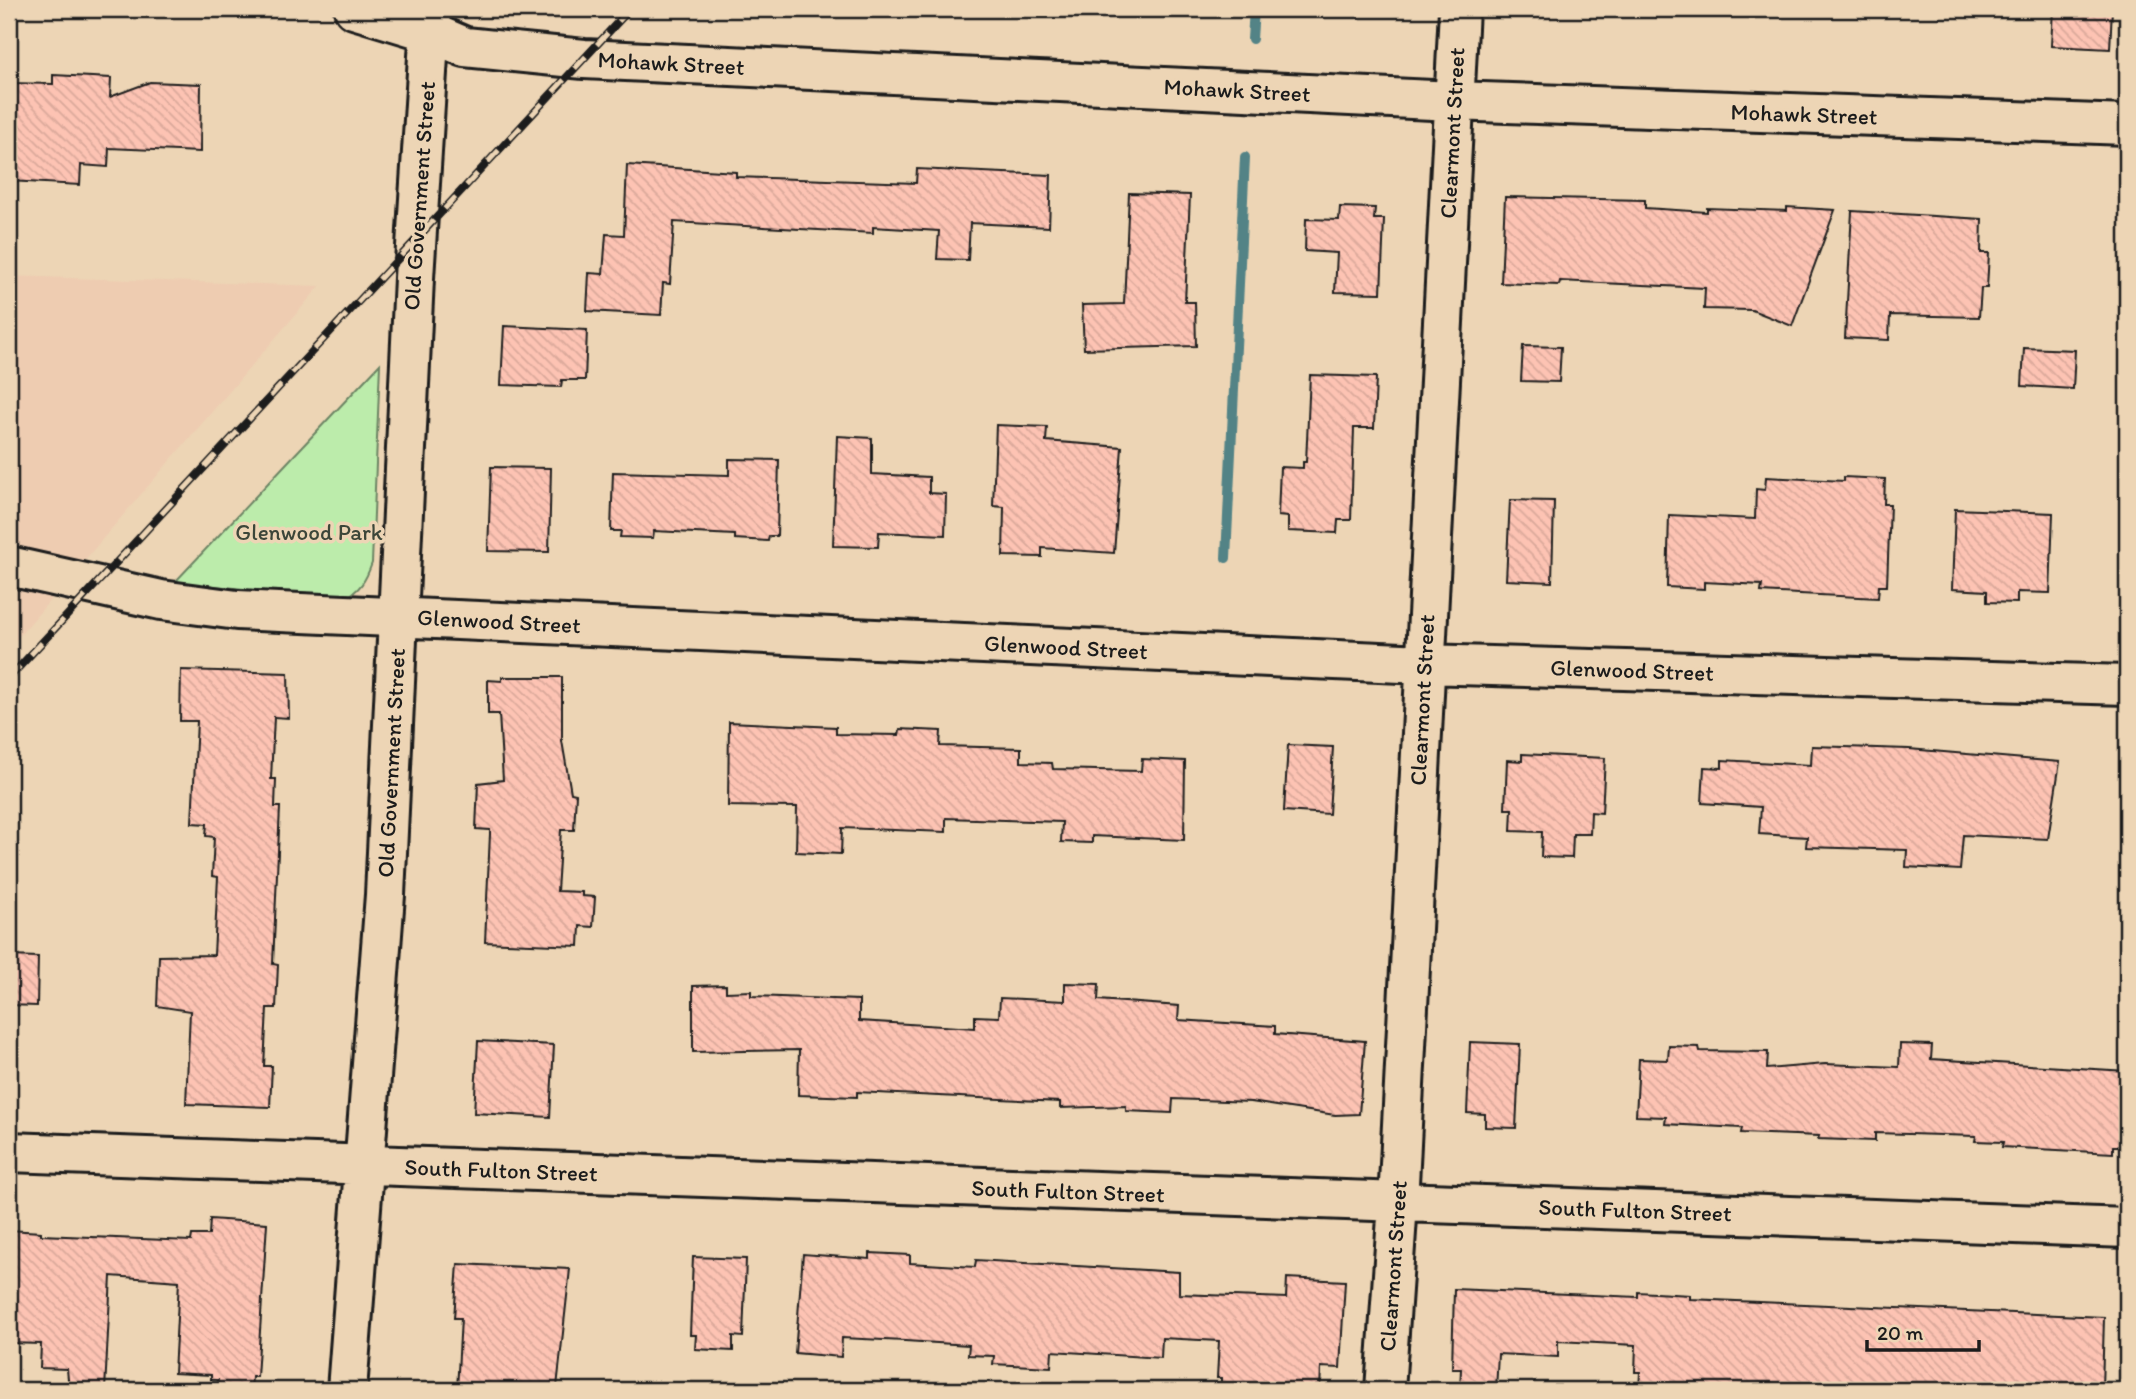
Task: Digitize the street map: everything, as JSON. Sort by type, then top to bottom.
[{"type":"street","name":"Mohawk Street","points":[[354,9],[430,20],[465,47],[584,59],[1453,101],[2127,125]]},
{"type":"street","name":"Clearmont Street","points":[[1385,1390],[1398,1203],[1459,9]]},
{"type":"street","name":"Old Government Street","points":[[347,1390],[385,895],[416,239],[430,20]]},
{"type":"street","name":"Glenwood Street","points":[[9,566],[161,600],[237,610],[1424,664],[2127,685]]},
{"type":"street","name":"South Fulton Street","points":[[9,1152],[2127,1228]]},
{"type":"shaded area","points":[[9,276],[320,286],[9,648]]},
{"type":"green space","name":"Glenwood Park","points":[[380,364],[372,563],[358,589],[343,599],[175,582]]},
{"type":"building","points":[[2053,9],[2112,9],[2110,49],[2051,46]]},
{"type":"building","points":[[53,75],[111,78],[110,97],[150,82],[201,84],[200,152],[109,148],[108,167],[81,165],[80,185],[9,181],[9,83],[53,84]]},
{"type":"building","points":[[627,165],[736,172],[736,177],[916,183],[917,169],[1051,175],[1049,227],[970,223],[968,260],[937,259],[939,231],[873,227],[873,233],[674,222],[670,284],[663,283],[661,315],[587,311],[589,273],[603,274],[606,234],[624,235]]},
{"type":"building","points":[[1129,193],[1190,195],[1185,302],[1195,302],[1196,346],[1084,349],[1082,305],[1124,304]]},
{"type":"building","points":[[1505,197],[1645,200],[1645,208],[1707,212],[1707,208],[1787,211],[1787,207],[1835,210],[1792,326],[1752,310],[1704,309],[1705,288],[1560,281],[1559,285],[1501,283]]},
{"type":"building","points":[[1340,207],[1375,208],[1374,219],[1384,219],[1381,293],[1335,292],[1337,253],[1305,251],[1306,219],[1339,220]]},
{"type":"building","points":[[1852,211],[1982,219],[1981,253],[1989,253],[1987,288],[1981,288],[1979,317],[1890,315],[1889,340],[1845,338]]},
{"type":"building","points":[[504,326],[587,330],[585,380],[562,380],[561,387],[501,385]]},
{"type":"building","points":[[1523,346],[1561,347],[1559,382],[1521,381]]},
{"type":"building","points":[[2024,348],[2075,350],[2073,389],[2022,386]]},
{"type":"building","points":[[1310,375],[1376,377],[1374,428],[1354,428],[1351,520],[1338,520],[1337,533],[1288,531],[1288,517],[1278,516],[1280,467],[1303,468],[1303,462],[1306,462]]},
{"type":"building","points":[[996,425],[1047,427],[1046,441],[1122,447],[1114,553],[1042,548],[1042,557],[1003,556],[1004,507],[993,506]]},
{"type":"building","points":[[837,436],[872,438],[872,474],[929,477],[929,493],[946,494],[945,535],[879,532],[878,547],[833,546]]},
{"type":"building","points":[[729,459],[779,460],[777,536],[769,536],[768,541],[735,539],[735,535],[654,531],[653,538],[620,537],[621,531],[611,531],[613,472],[729,475]]},
{"type":"building","points":[[491,467],[551,468],[549,552],[488,551]]},
{"type":"building","points":[[1766,477],[1844,481],[1844,477],[1885,479],[1884,504],[1890,504],[1887,586],[1879,586],[1878,598],[1761,592],[1762,585],[1704,582],[1704,589],[1667,587],[1669,515],[1755,519],[1756,489],[1765,490]]},
{"type":"building","points":[[1510,500],[1554,501],[1552,582],[1506,580]]},
{"type":"building","points":[[1955,509],[2053,513],[2050,593],[2017,592],[2017,603],[1987,602],[1987,591],[1952,589]]},
{"type":"building","points":[[181,670],[288,673],[289,718],[274,717],[271,779],[276,779],[275,807],[280,807],[273,964],[278,965],[276,1008],[267,1008],[264,1066],[272,1066],[270,1107],[186,1104],[190,1011],[157,1006],[159,956],[214,955],[218,877],[212,876],[214,837],[206,836],[207,824],[192,823],[197,721],[180,721]]},
{"type":"building","points":[[502,677],[562,677],[562,741],[571,793],[576,794],[574,830],[561,830],[557,891],[582,892],[582,896],[595,897],[593,927],[580,926],[579,946],[485,942],[490,830],[476,829],[478,783],[503,780],[499,714],[488,714],[488,680],[502,681]]},
{"type":"building","points":[[729,722],[836,727],[836,734],[899,735],[900,729],[941,731],[940,746],[1021,748],[1021,762],[1052,763],[1053,769],[1141,771],[1142,759],[1185,761],[1184,840],[1092,836],[1092,843],[1061,842],[1062,822],[946,818],[946,832],[842,828],[841,854],[796,852],[797,807],[728,806]]},
{"type":"building","points":[[1288,745],[1333,747],[1329,814],[1284,811]]},
{"type":"building","points":[[1812,746],[1909,749],[2060,762],[2048,839],[1963,835],[1960,870],[1906,867],[1907,850],[1806,847],[1807,837],[1759,834],[1761,807],[1702,803],[1704,767],[1722,768],[1722,760],[1811,765]]},
{"type":"building","points":[[1522,754],[1605,758],[1602,813],[1591,812],[1590,834],[1573,834],[1572,858],[1541,857],[1542,832],[1511,831],[1512,809],[1505,809],[1507,760],[1522,761]]},
{"type":"building","points":[[9,956],[38,957],[37,1006],[9,1005]]},
{"type":"building","points":[[1065,983],[1099,984],[1098,1000],[1179,1006],[1178,1020],[1275,1026],[1275,1034],[1365,1041],[1359,1114],[1335,1115],[1251,1102],[1173,1099],[1172,1113],[1126,1111],[1126,1106],[1060,1108],[1060,1102],[857,1092],[857,1097],[798,1095],[799,1050],[693,1052],[693,986],[726,985],[726,992],[751,991],[751,996],[859,1000],[859,1021],[975,1028],[975,1016],[999,1017],[1000,998],[1065,1001]]},
{"type":"building","points":[[478,1041],[554,1045],[550,1117],[474,1113]]},
{"type":"building","points":[[1470,1042],[1520,1044],[1516,1128],[1485,1127],[1485,1114],[1467,1113]]},
{"type":"building","points":[[1900,1044],[1932,1045],[1931,1059],[2127,1071],[2127,1146],[2113,1146],[2113,1153],[2002,1147],[2003,1142],[1975,1141],[1976,1136],[1875,1133],[1875,1141],[1818,1139],[1819,1136],[1741,1133],[1742,1128],[1665,1124],[1666,1117],[1636,1116],[1639,1059],[1668,1060],[1669,1046],[1699,1047],[1700,1051],[1768,1052],[1767,1069],[1825,1064],[1899,1067]]},
{"type":"building","points":[[210,1219],[267,1223],[257,1377],[252,1377],[251,1390],[217,1390],[218,1380],[211,1380],[211,1375],[174,1373],[179,1281],[111,1276],[105,1390],[69,1390],[67,1369],[40,1368],[41,1344],[9,1343],[9,1230],[41,1232],[41,1235],[191,1241],[192,1235],[209,1235]]},
{"type":"building","points":[[870,1253],[910,1255],[910,1263],[975,1267],[976,1260],[1179,1272],[1179,1294],[1286,1298],[1287,1278],[1345,1281],[1340,1368],[1321,1367],[1320,1390],[1221,1388],[1221,1378],[1217,1378],[1219,1341],[1162,1338],[1161,1358],[1052,1351],[1051,1367],[993,1364],[994,1356],[968,1355],[969,1345],[905,1341],[842,1338],[841,1357],[795,1353],[803,1254],[870,1259]]},
{"type":"building","points":[[693,1257],[746,1259],[743,1337],[733,1336],[733,1351],[695,1349],[696,1335],[690,1335]]},
{"type":"building","points":[[458,1264],[570,1269],[557,1387],[550,1387],[550,1390],[457,1390],[461,1318],[454,1318]]},
{"type":"building","points":[[1454,1289],[1638,1297],[1638,1292],[1690,1295],[1690,1299],[2104,1317],[2102,1390],[2025,1387],[2025,1390],[1882,1390],[1772,1384],[1759,1386],[1758,1390],[1639,1390],[1640,1372],[1635,1372],[1636,1345],[1558,1341],[1558,1357],[1498,1354],[1496,1390],[1460,1390],[1461,1369],[1452,1369]]},
{"type":"waterway","points":[[1252,39],[1254,9]]},
{"type":"waterway","points":[[1226,558],[1245,157]]},
{"type":"railway","points":[[9,678],[630,9]]}]
